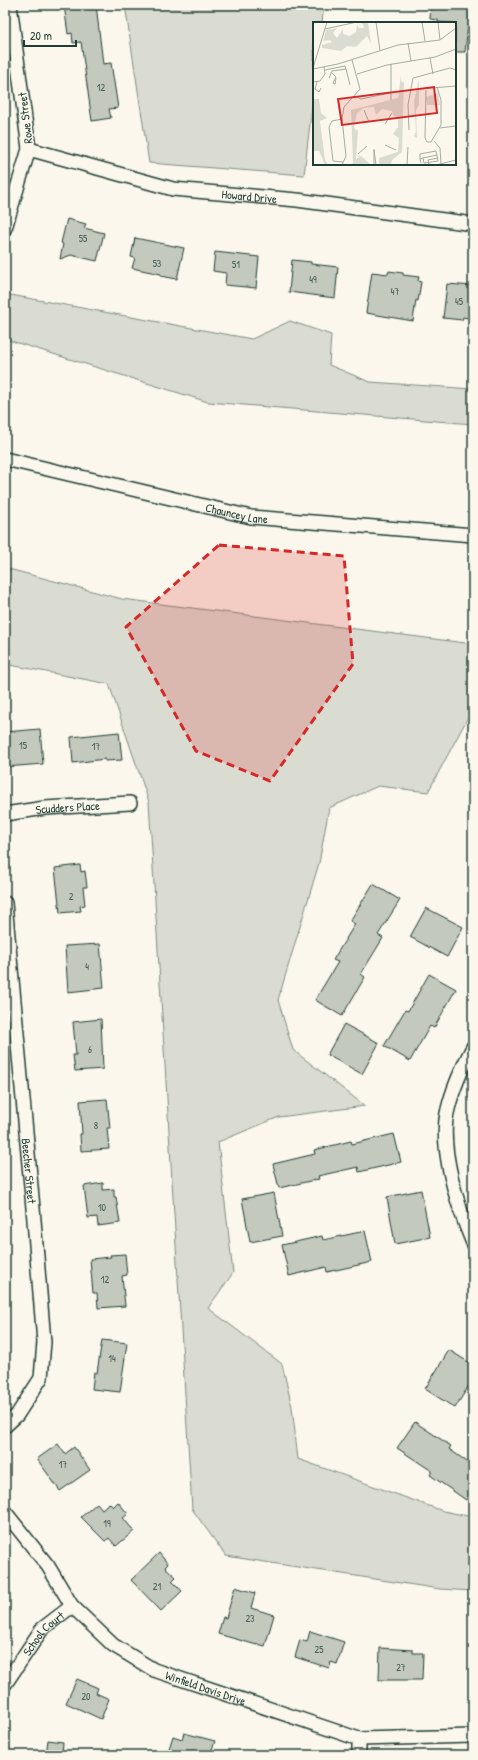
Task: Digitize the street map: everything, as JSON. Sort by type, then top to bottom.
[{"type":"street","name":"Rowe Street","points":[[5,228],[29,149],[10,5]]},
{"type":"street","name":"Howard Drive","points":[[29,149],[173,189],[297,200],[473,224]]},
{"type":"street","name":"Chauncey Lane","points":[[5,459],[251,517],[473,535]]},
{"type":"street","name":"Scudders Place","points":[[5,814],[45,808],[130,803]]},
{"type":"street","name":"Beecher Street","points":[[5,903],[44,1342],[41,1378],[17,1415],[5,1426]]},
{"type":"street","points":[[473,1047],[454,1090],[447,1110],[445,1126],[448,1161],[453,1182],[473,1243]]},
{"type":"street","name":"Winfield Davis Drive","points":[[5,1512],[48,1566],[72,1606],[113,1645],[154,1670],[359,1739],[473,1736]]},
{"type":"street","name":"School Court","points":[[5,1684],[42,1629],[72,1606]]},
{"type":"street","points":[[359,1739],[359,1755]]},
{"type":"highlighted area","points":[[219,545],[344,556],[353,664],[270,781],[196,751],[126,627]]},
{"type":"shaded area","points":[[125,5],[324,5],[322,22],[313,22],[313,98],[304,175],[149,163]]},
{"type":"shaded area","points":[[5,294],[252,339],[290,321],[331,335],[329,365],[370,382],[473,389],[473,424],[208,402],[5,339]]},
{"type":"shaded area","points":[[5,568],[122,599],[473,644],[473,719],[467,719],[428,792],[378,786],[329,808],[319,863],[278,1000],[293,1050],[365,1106],[279,1117],[218,1142],[233,1273],[208,1308],[282,1364],[292,1407],[298,1459],[443,1511],[473,1517],[473,1591],[440,1589],[226,1556],[192,1509],[149,802],[109,684],[5,664]]},
{"type":"building","points":[[64,5],[96,5],[103,64],[111,63],[118,108],[109,109],[111,118],[92,121],[81,42],[73,43],[72,33],[68,34]]},
{"type":"building","points":[[431,5],[473,5],[472,25],[468,25],[465,52],[456,52],[456,22],[438,22],[438,20],[430,19]]},
{"type":"building","points":[[67,219],[86,224],[84,228],[104,233],[97,261],[71,255],[60,259],[63,244],[61,243]]},
{"type":"building","points":[[135,238],[184,248],[177,279],[132,268],[135,258],[131,257]]},
{"type":"building","points":[[215,252],[259,257],[256,288],[225,285],[226,273],[213,271]]},
{"type":"building","points":[[292,260],[338,267],[335,298],[289,292]]},
{"type":"building","points":[[389,271],[419,277],[418,281],[421,282],[418,301],[416,300],[413,321],[366,313],[372,272],[388,274]]},
{"type":"building","points":[[447,284],[473,286],[473,319],[463,317],[462,320],[443,318]]},
{"type":"building","points":[[40,729],[43,764],[5,767],[5,732]]},
{"type":"building","points":[[119,732],[122,760],[105,761],[105,759],[73,763],[71,737]]},
{"type":"building","points":[[80,865],[81,872],[85,871],[87,887],[83,887],[85,905],[80,906],[81,911],[60,913],[55,868]]},
{"type":"building","points":[[373,884],[400,900],[378,935],[383,938],[361,974],[365,977],[342,1016],[315,1000],[338,962],[333,960],[355,924],[350,921]]},
{"type":"building","points":[[426,908],[463,927],[447,957],[410,937]]},
{"type":"building","points":[[100,944],[104,988],[68,992],[65,946]]},
{"type":"building","points":[[429,974],[456,989],[434,1028],[430,1026],[410,1061],[384,1046],[405,1010],[408,1011]]},
{"type":"building","points":[[101,1019],[103,1069],[75,1071],[73,1055],[76,1055],[73,1022]]},
{"type":"building","points":[[344,1024],[379,1043],[362,1074],[327,1055]]},
{"type":"building","points":[[107,1099],[110,1128],[107,1128],[109,1149],[81,1151],[80,1134],[82,1134],[80,1101]]},
{"type":"building","points":[[394,1134],[401,1162],[359,1172],[358,1167],[318,1176],[319,1179],[279,1188],[273,1164],[315,1154],[314,1150],[351,1141],[352,1144]]},
{"type":"building","points":[[103,1183],[103,1190],[114,1189],[114,1197],[116,1197],[120,1223],[98,1226],[97,1217],[88,1218],[84,1186]]},
{"type":"building","points":[[421,1190],[430,1237],[395,1244],[387,1197]]},
{"type":"building","points":[[274,1193],[282,1236],[250,1242],[242,1199]]},
{"type":"building","points":[[365,1231],[372,1262],[327,1272],[326,1267],[289,1276],[282,1245],[322,1236],[323,1240]]},
{"type":"building","points":[[125,1254],[127,1275],[122,1276],[125,1306],[98,1308],[97,1293],[93,1293],[90,1259]]},
{"type":"building","points":[[102,1340],[127,1343],[120,1392],[92,1389],[94,1372],[97,1373]]},
{"type":"building","points":[[449,1350],[473,1365],[473,1379],[455,1408],[425,1389]]},
{"type":"building","points":[[415,1422],[451,1446],[449,1449],[473,1466],[473,1490],[466,1500],[430,1475],[432,1471],[397,1448]]},
{"type":"building","points":[[58,1444],[65,1454],[74,1447],[90,1470],[60,1491],[37,1459]]},
{"type":"building","points":[[118,1502],[128,1514],[123,1518],[134,1531],[116,1546],[109,1538],[105,1541],[81,1517],[97,1503],[102,1509],[109,1503],[113,1507]]},
{"type":"building","points":[[159,1553],[168,1564],[165,1567],[176,1577],[172,1581],[182,1591],[161,1611],[131,1580]]},
{"type":"building","points":[[235,1587],[255,1593],[251,1608],[274,1615],[265,1646],[218,1634],[223,1617],[226,1618]]},
{"type":"building","points":[[310,1631],[344,1642],[337,1664],[331,1662],[329,1668],[295,1657],[300,1640],[307,1642]]},
{"type":"building","points":[[380,1648],[413,1650],[413,1653],[423,1653],[422,1680],[379,1680]]},
{"type":"building","points":[[77,1679],[98,1688],[96,1693],[109,1699],[101,1719],[66,1703]]},
{"type":"building","points":[[184,1733],[215,1741],[210,1755],[167,1755],[173,1736],[182,1739]]},
{"type":"building","points":[[48,1740],[63,1742],[62,1755],[46,1755]]}]
